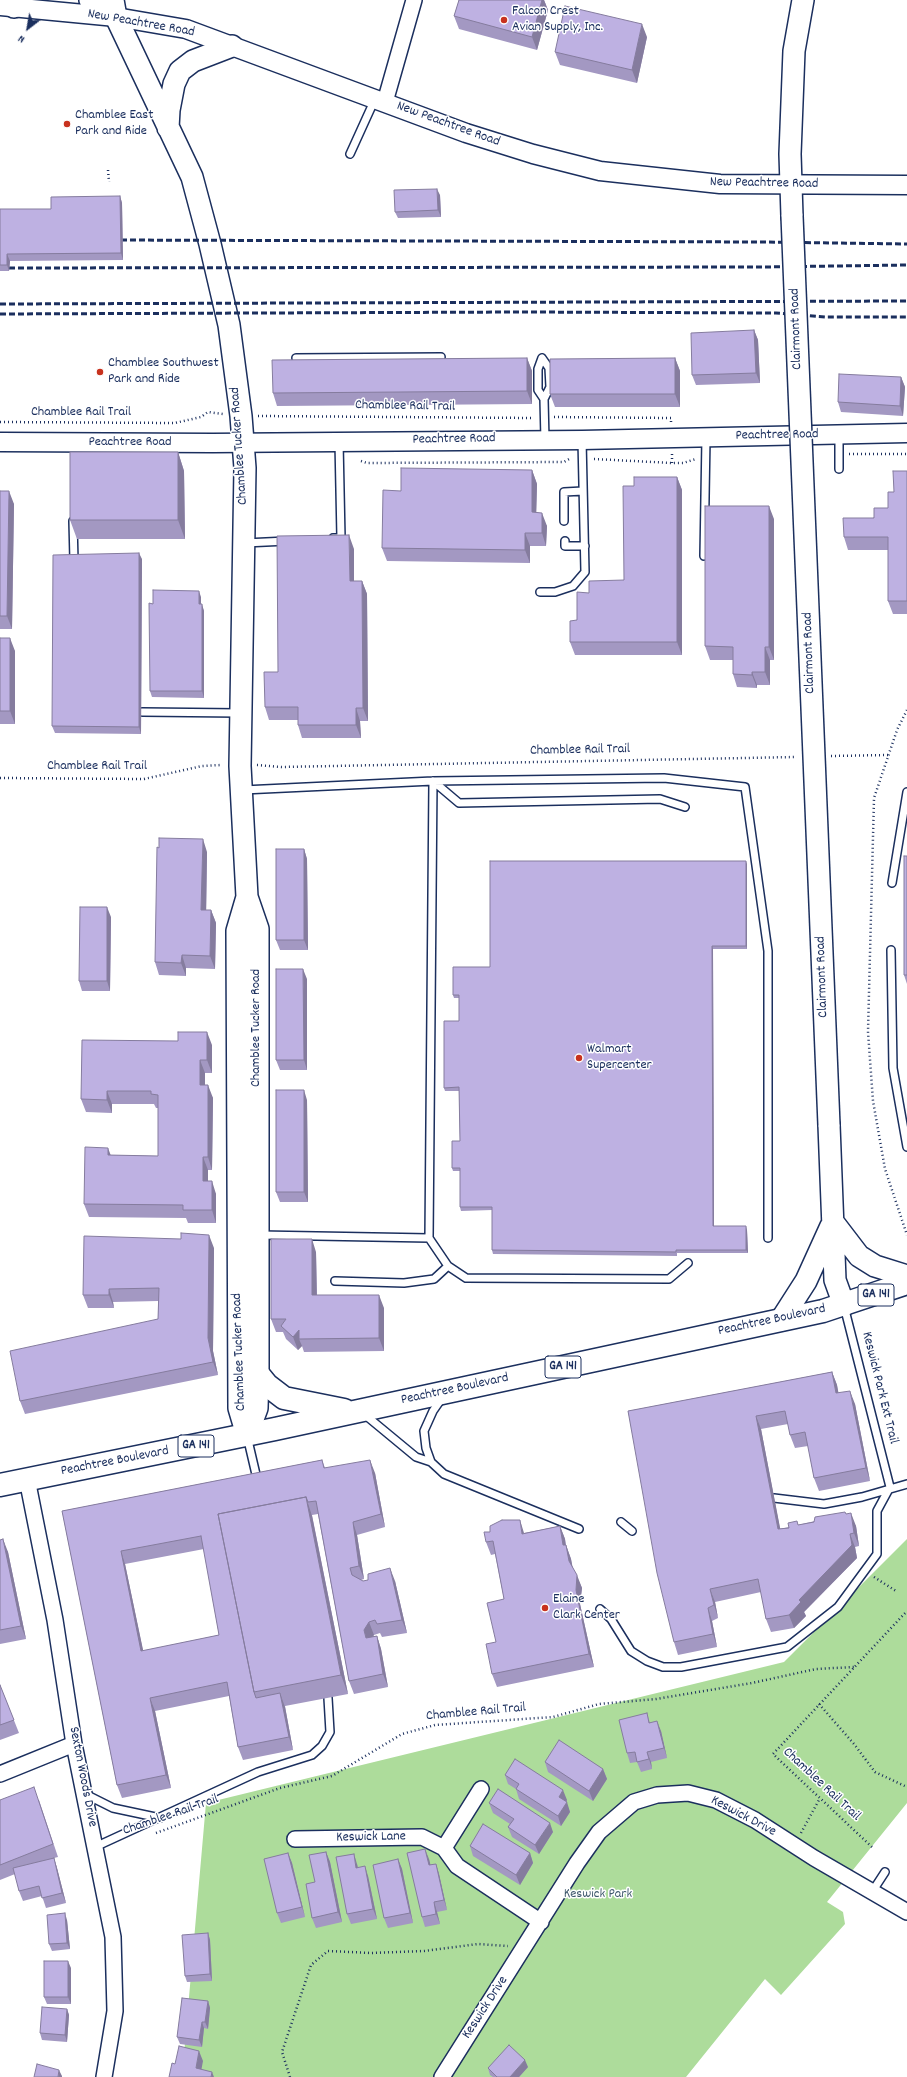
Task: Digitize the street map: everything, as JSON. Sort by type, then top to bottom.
[{"type":"highway","name":"Peachtree Boulevard","points":[[0,1485],[247,1435],[781,1320],[844,1305],[907,1283]]},
{"type":"highway","points":[[258,1374],[268,1385],[284,1398],[357,1411]]},
{"type":"main road","points":[[90,0],[114,8]]},
{"type":"main road","name":"Clairmont Road","points":[[803,0],[794,51],[790,154],[835,1280],[844,1305]]},
{"type":"main road","name":"Chamblee Tucker Road","points":[[114,8],[168,130],[192,177],[212,252],[229,325],[243,443],[244,543],[240,766],[247,897],[258,929],[258,1374],[257,1408],[247,1435]]},
{"type":"main road","points":[[168,130],[172,90],[180,71],[193,61],[232,46]]},
{"type":"main road","name":"Chamblee Tucker Road","points":[[247,897],[237,931],[239,1408],[247,1435]]},
{"type":"main road","points":[[833,1219],[859,1256],[875,1266],[907,1276]]},
{"type":"main road","points":[[781,1320],[806,1281],[833,1219]]},
{"type":"street","points":[[380,100],[414,0]]},
{"type":"street","name":"New Peachtree Road","points":[[11,4],[114,8],[186,29],[488,140],[600,171],[720,184],[907,185]]},
{"type":"street","name":"Peachtree Road","points":[[0,442],[73,446],[582,440],[907,433]]},
{"type":"street","name":"Sexton Woods Drive","points":[[27,1479],[55,1620],[74,1744],[113,1937],[115,2011],[104,2077]]},
{"type":"street","points":[[0,1774],[74,1744]]},
{"type":"street","points":[[444,1848],[481,1789]]},
{"type":"street","name":"Keswick Drive","points":[[442,2077],[577,1863],[599,1832],[634,1802],[657,1795],[688,1793],[716,1800],[754,1820],[907,1912]]},
{"type":"street","name":"Keswick Lane","points":[[295,1840],[422,1837],[444,1848],[457,1866],[541,1922]]},
{"type":"lane","points":[[350,154],[380,100]]},
{"type":"lane","points":[[296,358],[441,357]]},
{"type":"lane","points":[[544,399],[538,390],[538,369],[542,358],[549,368],[550,387],[544,399],[545,440]]},
{"type":"lane","points":[[839,435],[839,468]]},
{"type":"lane","points":[[704,556],[706,438]]},
{"type":"lane","points":[[540,592],[555,592],[573,586],[585,572],[582,440]]},
{"type":"lane","points":[[326,538],[341,538],[339,442]]},
{"type":"lane","points":[[564,521],[564,492],[583,491]]},
{"type":"lane","points":[[74,515],[74,561]]},
{"type":"lane","points":[[244,543],[296,540]]},
{"type":"lane","points":[[565,541],[565,546],[584,546]]},
{"type":"lane","points":[[142,712],[241,713]]},
{"type":"lane","points":[[242,790],[433,780],[664,778],[745,787],[768,951],[768,1238]]},
{"type":"lane","points":[[433,780],[459,803],[660,799],[685,807]]},
{"type":"lane","points":[[433,780],[429,1238],[448,1266],[466,1278],[668,1279],[688,1263]]},
{"type":"lane","points":[[892,883],[907,792]]},
{"type":"lane","points":[[891,950],[893,1068],[907,1147]]},
{"type":"lane","points":[[258,1235],[429,1238]]},
{"type":"lane","points":[[335,1281],[404,1283],[434,1279],[448,1266]]},
{"type":"lane","name":"Keswick Park Ext Trail","points":[[844,1305],[890,1487]]},
{"type":"lane","points":[[431,1462],[426,1448],[424,1431],[433,1411],[446,1392]]},
{"type":"lane","points":[[357,1411],[416,1457],[431,1462],[444,1474],[579,1529]]},
{"type":"lane","points":[[247,1435],[259,1487]]},
{"type":"lane","points":[[774,1498],[824,1504],[862,1497],[890,1487],[907,1484]]},
{"type":"lane","points":[[600,1609],[611,1619],[631,1651],[663,1667],[681,1667],[787,1647],[838,1607],[877,1554],[877,1511],[884,1502],[890,1487]]},
{"type":"lane","points":[[621,1522],[632,1531]]},
{"type":"lane","points":[[96,1847],[258,1772],[312,1755],[322,1746],[330,1732],[328,1698]]},
{"type":"lane","points":[[84,1794],[113,1808],[160,1818]]},
{"type":"lane","points":[[872,1892],[885,1872]]},
{"type":"path","points":[[108,170],[109,182]]},
{"type":"path","name":"Chamblee Rail Trail","points":[[0,422],[175,423],[201,417],[208,412]]},
{"type":"path","name":"Chamblee Rail Trail","points":[[277,416],[533,418]]},
{"type":"path","points":[[556,417],[671,418]]},
{"type":"path","points":[[361,461],[367,463],[564,462],[570,458]]},
{"type":"path","points":[[600,459],[672,463]]},
{"type":"path","points":[[907,710],[897,730],[874,798],[868,1032],[873,1101],[886,1169],[907,1235]]},
{"type":"path","points":[[827,756],[888,755]]},
{"type":"path","name":"Chamblee Rail Trail","points":[[271,765],[281,767],[797,757]]},
{"type":"path","name":"Chamblee Rail Trail","points":[[0,778],[144,779],[217,764]]},
{"type":"path","points":[[874,1577],[896,1591]]},
{"type":"path","name":"Chamblee Rail Trail","points":[[872,1847],[773,1754],[907,1611]]},
{"type":"path","name":"Chamblee Rail Trail","points":[[150,1834],[280,1788],[332,1776],[402,1734],[435,1725],[553,1717],[599,1704],[663,1698],[752,1683],[816,1669],[854,1667]]},
{"type":"path","points":[[819,1704],[854,1744],[875,1772],[907,1787]]},
{"type":"path","points":[[801,1834],[820,1798]]},
{"type":"path","points":[[290,2077],[282,2052],[311,1965],[328,1951],[371,1954],[424,1951],[478,1944],[512,1946]]},
{"type":"green space","name":"Keswick Park","points":[[907,1539],[907,1803],[827,1902],[843,1912],[845,1924],[781,1995],[765,1979],[686,2077],[182,2077],[206,1803],[784,1662]]},
{"type":"building","name":"Falcon Crest Avian Supply, Inc.","points":[[459,0],[542,0],[532,37],[454,16]]},
{"type":"building","points":[[565,6],[642,24],[632,70],[555,52]]},
{"type":"building","points":[[437,189],[438,210],[395,212],[394,190]]},
{"type":"building","points":[[120,196],[121,253],[7,254],[7,265],[0,265],[0,209],[51,209],[51,197]]},
{"type":"building","points":[[754,330],[756,373],[692,375],[691,333]]},
{"type":"building","points":[[527,358],[527,391],[273,393],[272,360]]},
{"type":"building","points":[[675,358],[675,394],[550,394],[550,359]]},
{"type":"building","points":[[839,374],[901,377],[900,406],[838,402]]},
{"type":"building","points":[[70,452],[178,452],[178,520],[70,520]]},
{"type":"building","points":[[401,468],[532,470],[532,512],[542,513],[542,533],[525,533],[525,550],[382,548],[383,490],[401,491]]},
{"type":"building","points":[[893,471],[907,471],[907,601],[888,601],[888,537],[844,537],[843,518],[874,518],[874,508],[888,508],[888,492],[894,492]]},
{"type":"building","points":[[634,477],[677,477],[677,642],[570,642],[570,621],[577,620],[577,592],[589,593],[589,581],[624,580],[623,486],[634,486]]},
{"type":"building","points":[[0,491],[9,491],[7,616],[0,616]]},
{"type":"building","points":[[705,506],[769,506],[769,647],[765,647],[765,672],[752,672],[752,675],[733,674],[733,647],[705,646]]},
{"type":"building","points":[[349,535],[350,581],[362,581],[363,708],[356,708],[356,725],[298,725],[298,707],[265,707],[264,672],[278,672],[277,536]]},
{"type":"building","points":[[139,553],[139,727],[52,726],[53,555]]},
{"type":"building","points":[[153,590],[199,591],[199,604],[202,604],[202,691],[150,691],[149,603],[153,604]]},
{"type":"building","points":[[0,638],[10,638],[10,711],[0,711]]},
{"type":"building","points":[[159,838],[203,839],[201,910],[211,910],[210,956],[182,955],[181,963],[155,962],[157,847],[159,848]]},
{"type":"building","points":[[276,849],[304,849],[304,940],[276,940]]},
{"type":"building","points":[[904,856],[907,856],[907,975],[904,975]]},
{"type":"building","name":"Walmart Supercenter","points":[[490,861],[746,861],[746,946],[712,946],[713,1226],[746,1226],[746,1250],[676,1250],[676,1252],[492,1250],[492,1207],[460,1207],[460,1168],[452,1168],[452,1141],[460,1141],[459,1087],[444,1088],[444,1021],[459,1021],[459,995],[453,995],[453,967],[490,967]]},
{"type":"building","points":[[80,907],[107,907],[107,981],[79,981]]},
{"type":"building","points":[[276,969],[303,969],[304,1060],[276,1060]]},
{"type":"building","points":[[178,1032],[207,1032],[207,1060],[200,1060],[200,1085],[208,1085],[208,1157],[203,1157],[203,1181],[212,1181],[212,1210],[183,1210],[183,1205],[84,1204],[85,1147],[108,1148],[108,1155],[158,1156],[158,1095],[151,1094],[151,1091],[107,1091],[107,1100],[81,1099],[82,1040],[178,1041]]},
{"type":"building","points":[[276,1090],[304,1090],[304,1192],[276,1192]]},
{"type":"building","points":[[181,1233],[209,1235],[208,1338],[213,1362],[20,1401],[10,1351],[158,1319],[159,1288],[109,1289],[109,1295],[83,1295],[84,1236],[181,1239]]},
{"type":"building","points":[[271,1239],[312,1239],[312,1295],[379,1295],[379,1338],[299,1339],[299,1330],[293,1337],[281,1326],[286,1319],[271,1319]]},
{"type":"building","points":[[832,1372],[836,1393],[850,1391],[866,1468],[814,1478],[805,1432],[790,1435],[785,1411],[756,1416],[778,1529],[789,1528],[788,1523],[797,1521],[798,1525],[814,1522],[815,1517],[845,1512],[846,1514],[851,1513],[854,1533],[850,1534],[852,1545],[799,1600],[801,1602],[789,1615],[766,1619],[758,1579],[710,1589],[714,1605],[708,1608],[713,1634],[674,1642],[657,1573],[628,1411]]},
{"type":"building","points":[[322,1460],[324,1468],[370,1460],[381,1514],[353,1522],[359,1566],[350,1568],[352,1575],[363,1581],[368,1580],[368,1574],[390,1568],[402,1620],[377,1624],[375,1620],[369,1622],[364,1630],[366,1638],[377,1636],[383,1674],[349,1681],[316,1501],[308,1502],[306,1497],[218,1514],[254,1692],[256,1698],[280,1693],[289,1737],[238,1747],[227,1682],[150,1698],[166,1775],[117,1785],[62,1511]],"holes":[[[201,1536],[219,1635],[141,1651],[121,1551]]]},
{"type":"building","points":[[306,1497],[341,1675],[254,1692],[218,1514]]},
{"type":"building","name":"Elaine Clark Center","points":[[502,1520],[520,1520],[522,1534],[560,1526],[563,1545],[566,1545],[569,1561],[577,1575],[576,1590],[589,1654],[492,1674],[486,1644],[496,1642],[487,1603],[504,1599],[493,1541],[486,1542],[484,1532],[490,1532],[490,1526]]},
{"type":"building","points":[[3,1539],[21,1626],[0,1630],[0,1540]]},
{"type":"building","points":[[0,1685],[14,1720],[0,1725]]},
{"type":"building","points":[[647,1713],[649,1723],[657,1721],[664,1748],[647,1752],[649,1759],[637,1762],[635,1752],[627,1753],[619,1720]]},
{"type":"building","points":[[559,1740],[603,1769],[589,1791],[545,1762]]},
{"type":"building","points":[[515,1759],[563,1790],[559,1797],[567,1802],[558,1816],[516,1789],[519,1784],[505,1775]]},
{"type":"building","points":[[34,1787],[53,1844],[0,1865],[0,1800]]},
{"type":"building","points":[[498,1789],[550,1823],[535,1845],[508,1827],[514,1819],[489,1803]]},
{"type":"building","points":[[483,1824],[530,1853],[516,1875],[470,1846]]},
{"type":"building","points":[[425,1849],[429,1865],[436,1864],[444,1900],[434,1902],[436,1914],[422,1917],[407,1853]]},
{"type":"building","points":[[326,1852],[338,1912],[312,1918],[306,1884],[315,1882],[309,1855]]},
{"type":"building","points":[[288,1853],[302,1907],[277,1913],[264,1859]]},
{"type":"building","points":[[354,1854],[356,1868],[365,1866],[373,1909],[347,1914],[336,1857]]},
{"type":"building","points":[[54,1858],[62,1893],[42,1898],[39,1886],[19,1891],[13,1868]]},
{"type":"building","points":[[398,1859],[410,1913],[384,1918],[373,1865]]},
{"type":"building","points":[[65,1913],[67,1943],[49,1944],[47,1915]]},
{"type":"building","points":[[208,1933],[210,1974],[185,1976],[182,1935]]},
{"type":"building","points":[[44,1961],[68,1961],[68,1997],[44,1997]]},
{"type":"building","points":[[182,1998],[208,2001],[205,2022],[202,2022],[199,2040],[177,2037]]},
{"type":"building","points":[[42,2007],[67,2009],[65,2035],[40,2033]]},
{"type":"building","points":[[509,2045],[525,2060],[510,2077],[497,2077],[488,2068]]},
{"type":"building","points":[[179,2046],[199,2051],[196,2068],[212,2072],[211,2077],[169,2077],[172,2063],[175,2064]]},
{"type":"building","points":[[37,2064],[59,2070],[58,2077],[34,2077]]},
{"type":"railway","points":[[112,240],[763,242],[907,244]]},
{"type":"railway","points":[[0,268],[765,267],[907,265]]},
{"type":"railway","points":[[0,304],[907,301]]},
{"type":"railway","points":[[0,314],[524,312],[776,313],[826,317],[907,317]]},
{"type":"place","name":"Falcon Crest Avian Supply, Inc.","points":[[504,20]]},
{"type":"place","name":"Chamblee East Park and Ride","points":[[67,124]]},
{"type":"place","name":"Chamblee Southwest Park and Ride","points":[[100,372]]},
{"type":"place","name":"Walmart Supercenter","points":[[579,1058]]},
{"type":"place","name":"Elaine Clark Center","points":[[545,1608]]}]
